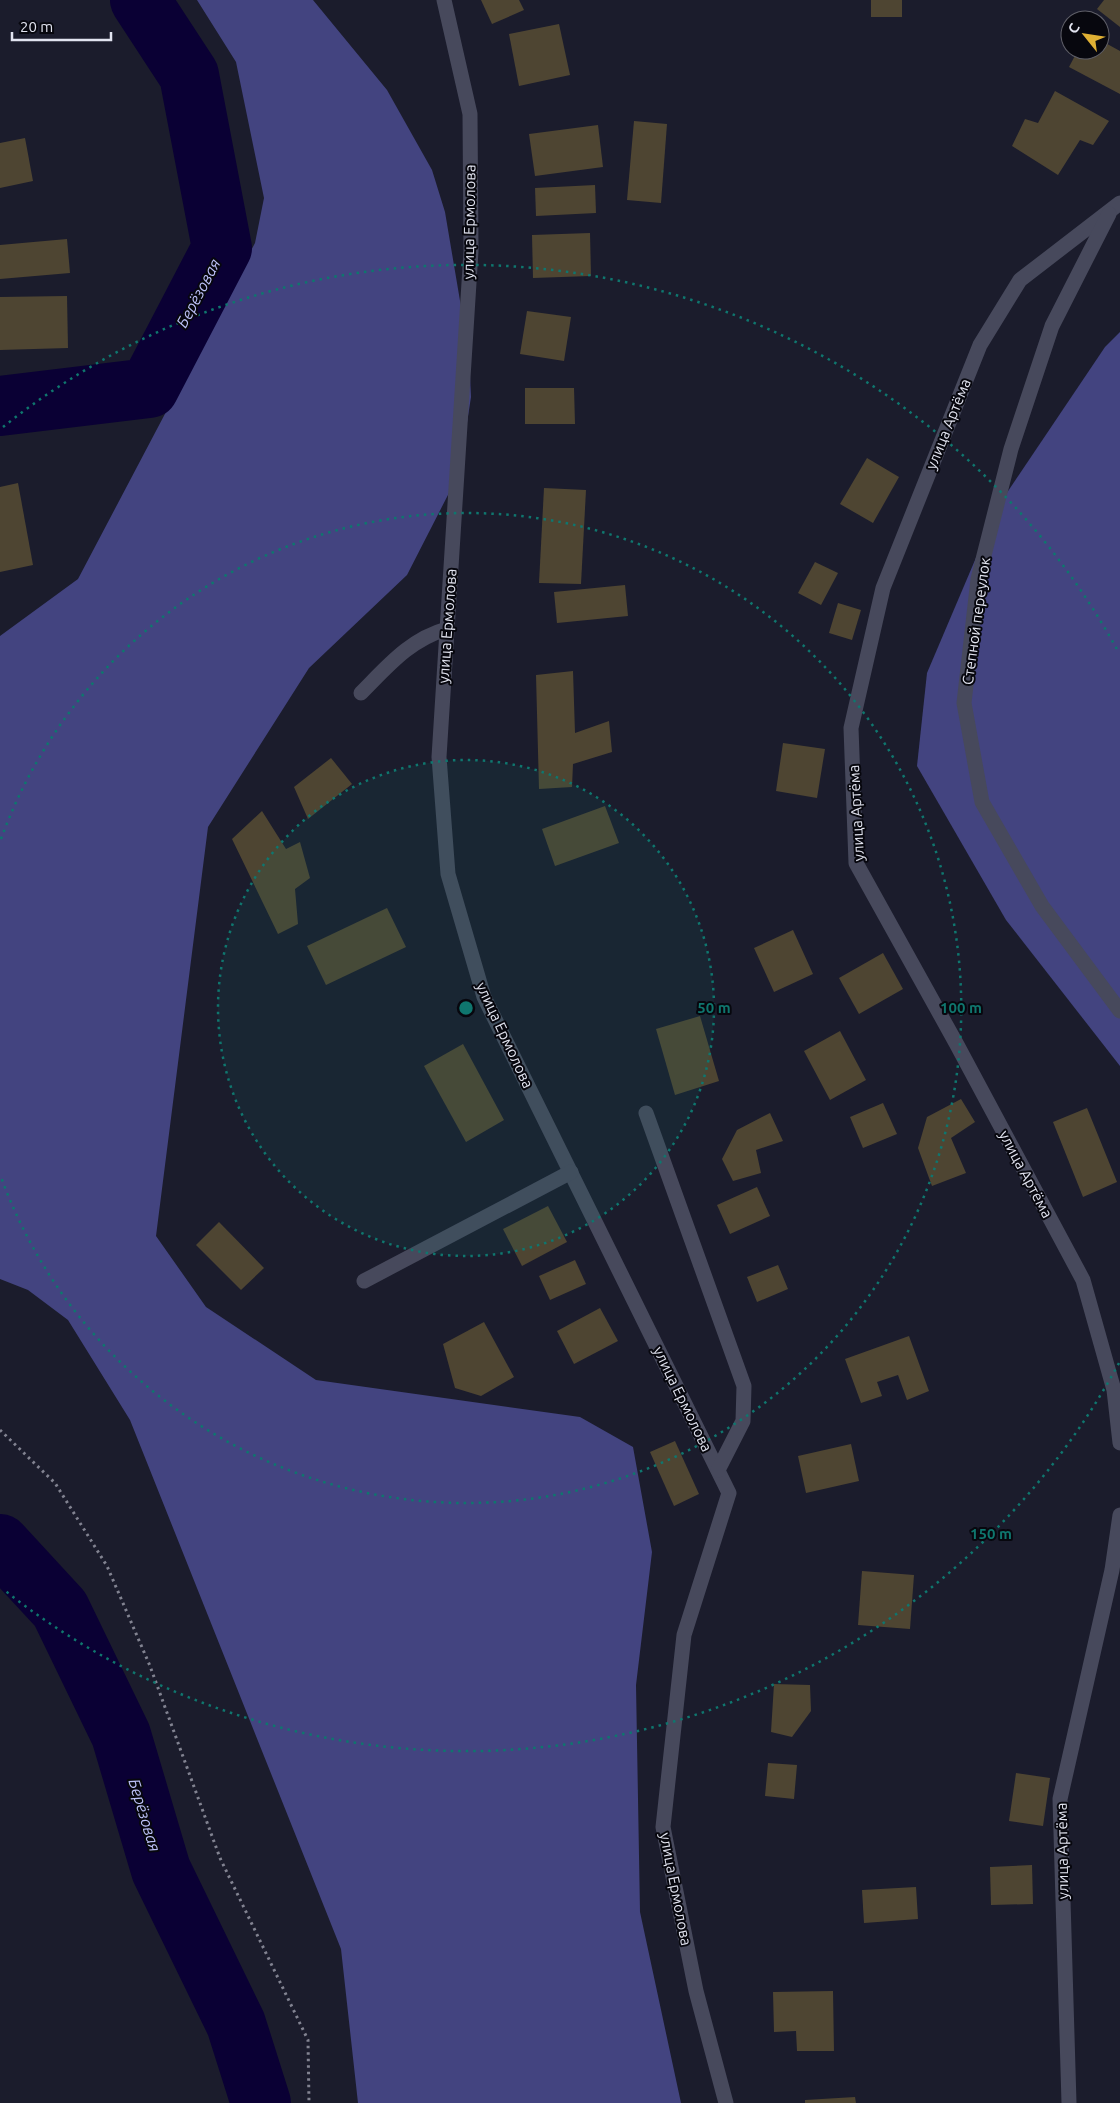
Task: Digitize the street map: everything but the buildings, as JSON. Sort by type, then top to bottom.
[{"type":"street","name":"улица Ермолова","points":[[444,0],[470,114],[471,252],[438,757],[448,874],[484,998],[729,1493],[684,1635],[663,1827],[696,1991],[726,2103]]},
{"type":"street","name":"Степной переулок","points":[[1115,207],[1052,326],[1011,449],[978,579],[964,703],[982,802],[1042,906],[1120,1011]]},
{"type":"street","name":"улица Артёма","points":[[1115,207],[1020,280],[980,345],[883,588],[851,728],[856,863],[956,1043],[1082,1280],[1114,1390],[1120,1443]]},
{"type":"street","points":[[361,693],[401,653],[430,634],[447,629]]},
{"type":"street","points":[[646,1113],[744,1386],[743,1420],[718,1470]]},
{"type":"street","points":[[364,1281],[571,1172]]},
{"type":"street","name":"улица Артёма","points":[[1069,2103],[1060,1798],[1112,1570],[1120,1515]]},
{"type":"path","points":[[0,1430],[55,1483],[107,1566],[150,1666],[220,1858],[308,2040],[309,2103]]},
{"type":"shaded area","points":[[197,0],[313,0],[387,90],[432,170],[445,212],[469,354],[471,397],[464,442],[450,491],[407,575],[309,668],[208,827],[156,1236],[206,1307],[316,1380],[580,1417],[633,1447],[652,1552],[636,1685],[640,1912],[681,2103],[358,2103],[341,1949],[130,1420],[68,1320],[28,1290],[0,1279],[0,636],[78,579],[255,243],[264,198],[236,62]]},
{"type":"shaded area","points":[[1120,332],[1120,1066],[1006,920],[917,766],[927,673],[998,506],[1105,347]]},
{"type":"waterway","name":"Берёзовая","points":[[0,406],[149,388],[222,248],[189,75],[140,0]]},
{"type":"waterway","name":"Берёзовая","points":[[0,1544],[60,1609],[121,1735],[161,1870],[236,2024],[261,2103]]}]
